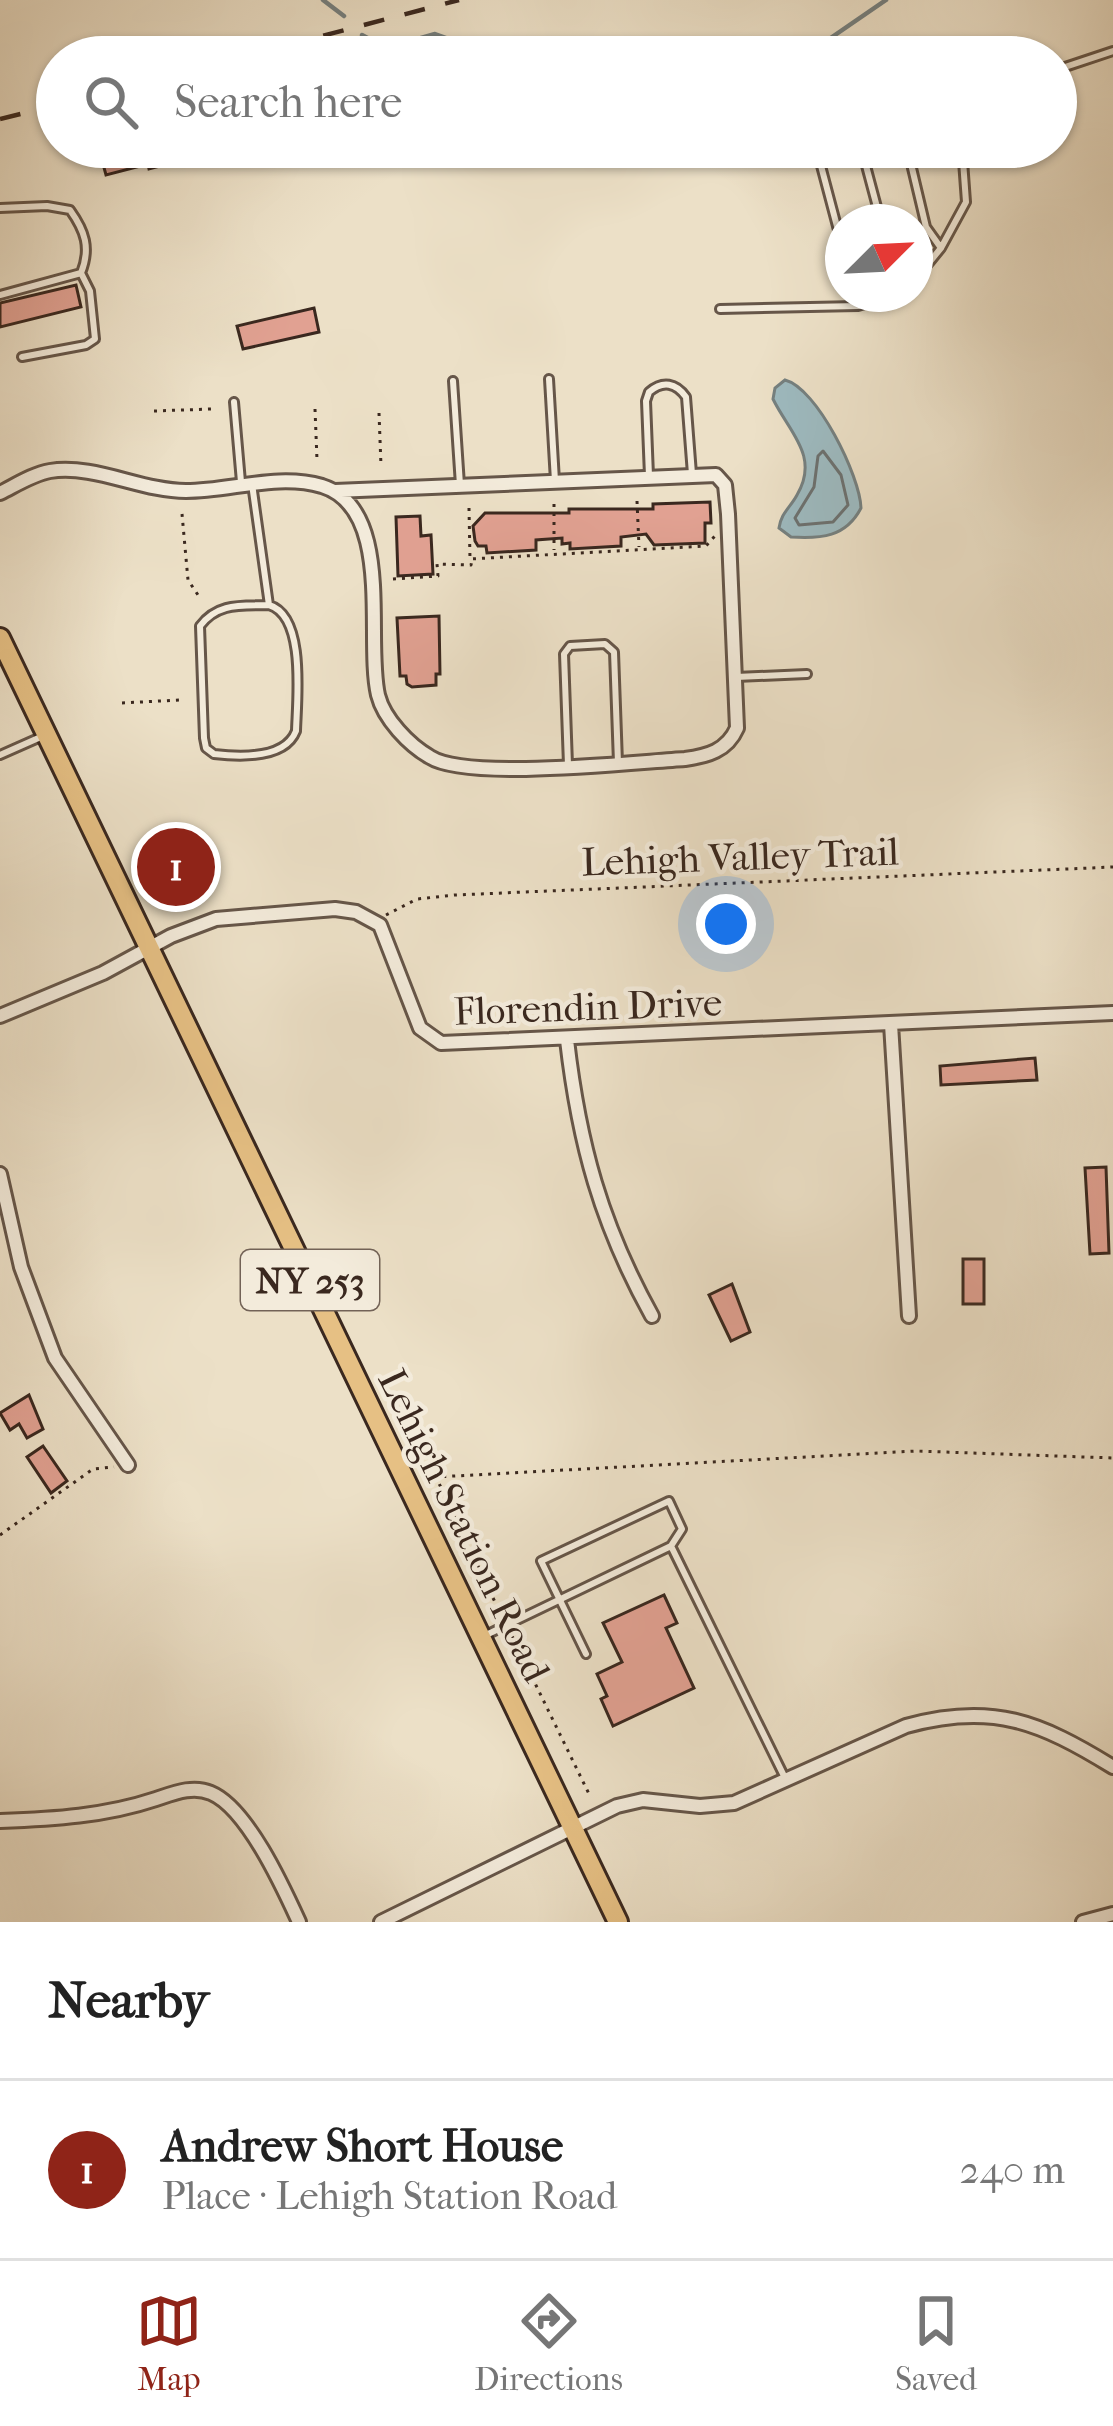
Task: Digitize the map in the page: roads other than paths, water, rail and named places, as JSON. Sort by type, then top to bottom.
[{"type":"main road","name":"Lehigh Station Road","points":[[0,638],[618,1922]]},
{"type":"street","points":[[0,493],[56,470],[164,490],[296,481],[335,491],[708,473],[722,479],[728,514],[737,728],[719,750],[685,759],[484,768],[431,758],[395,725],[378,695],[364,527],[335,491]]},
{"type":"street","name":"Florendin Drive","points":[[150,948],[216,919],[266,912],[356,912],[374,921],[391,948],[412,1012],[431,1038],[456,1045],[1113,1013]]},
{"type":"street","points":[[0,1016],[49,998],[150,948]]},
{"type":"street","points":[[891,1024],[909,1316]]},
{"type":"street","points":[[567,1040],[591,1180],[628,1273],[652,1316]]},
{"type":"street","points":[[0,1174],[21,1268],[55,1358],[128,1465]]},
{"type":"street","points":[[381,1922],[631,1802],[719,1805],[751,1797],[906,1726],[977,1714],[1042,1727],[1113,1767]]},
{"type":"street","points":[[0,1821],[91,1816],[181,1791],[209,1792],[233,1810],[250,1833],[298,1922]]},
{"type":"street","points":[[1083,1922],[1113,1914]]},
{"type":"lane","points":[[1077,63],[1113,51]]},
{"type":"lane","points":[[822,168],[831,204]]},
{"type":"lane","points":[[867,168],[876,204]]},
{"type":"lane","points":[[912,168],[926,227],[940,248]]},
{"type":"lane","points":[[933,257],[966,202],[964,168]]},
{"type":"lane","points":[[0,208],[70,209],[84,230],[88,256],[81,273],[90,291],[94,339],[86,346],[22,357]]},
{"type":"lane","points":[[0,295],[81,273]]},
{"type":"lane","points":[[720,309],[825,307]]},
{"type":"lane","points":[[549,379],[555,481]]},
{"type":"lane","points":[[454,381],[460,485]]},
{"type":"lane","points":[[649,476],[646,401],[649,392],[664,384],[673,385],[686,397],[692,474]]},
{"type":"lane","points":[[234,402],[269,605],[289,617],[294,638],[297,707],[291,743],[281,750],[214,754],[206,748],[204,738],[200,626],[214,610],[269,605]]},
{"type":"lane","points":[[568,765],[565,654],[570,646],[605,644],[614,652],[618,763]]},
{"type":"lane","points":[[736,677],[808,674]]},
{"type":"lane","points":[[0,755],[46,734]]},
{"type":"lane","points":[[482,1636],[559,1599],[670,1546],[682,1529],[668,1501],[541,1561],[559,1599],[586,1654]]},
{"type":"lane","points":[[670,1546],[786,1780]]},
{"type":"water","points":[[785,380],[797,386],[823,416],[859,494],[861,508],[855,518],[832,534],[791,537],[779,528],[805,468],[800,445],[773,399],[775,388]]},
{"type":"waterway","points":[[323,0],[344,16]]},
{"type":"waterway","points":[[834,36],[886,0]]},
{"type":"waterway","points":[[428,36],[441,36]]},
{"type":"railway","points":[[322,36],[459,0]]},
{"type":"railway","points":[[0,119],[36,110]]},
{"type":"place","name":"Andrew Short House","points":[[176,867]]}]
